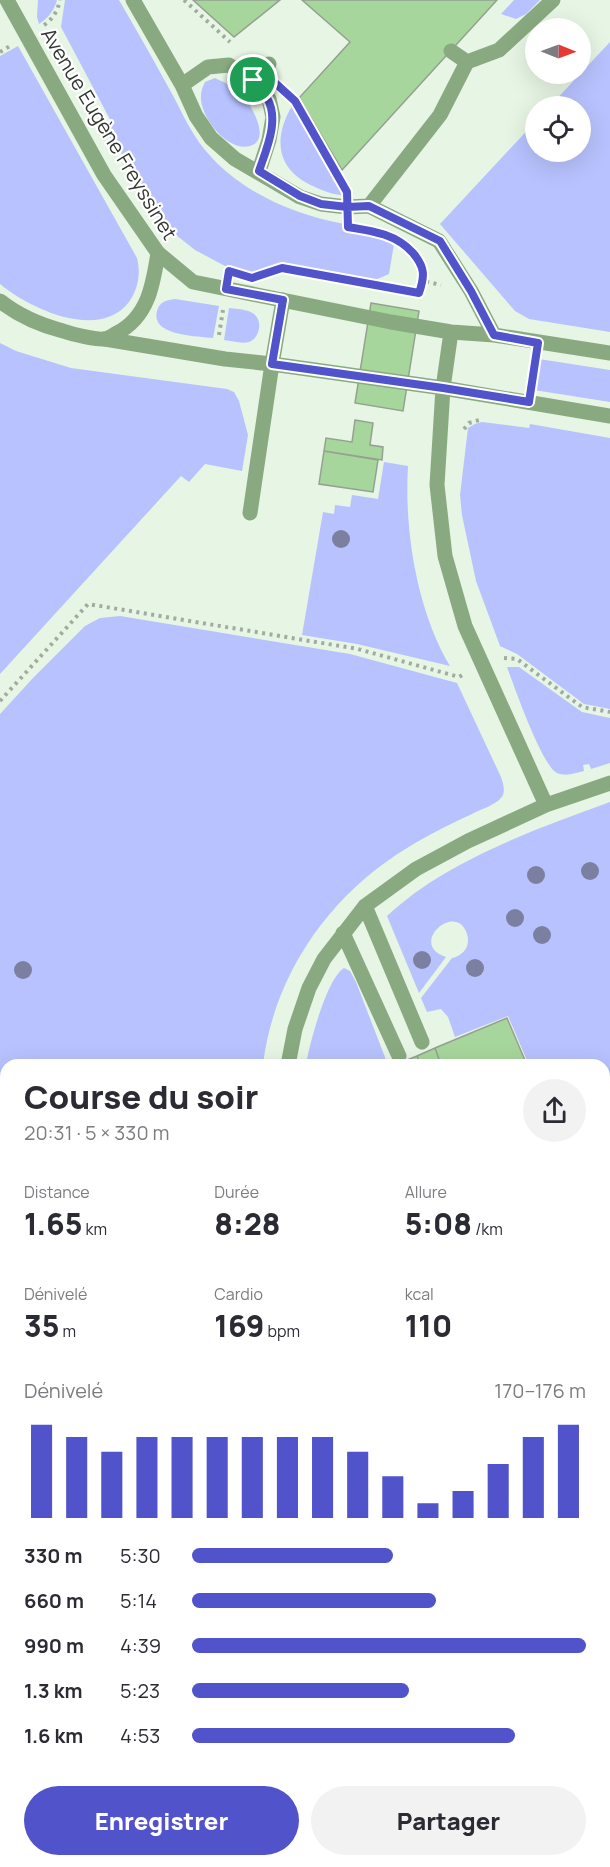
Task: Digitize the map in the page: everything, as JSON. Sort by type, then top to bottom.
[{"type":"street","name":"Avenue Eugène Freyssinet","points":[[7,0],[104,175],[158,254],[153,284],[146,304],[129,327],[105,339]]},
{"type":"street","points":[[133,0],[182,85],[196,116],[211,138],[235,159],[300,196],[321,204],[347,207],[369,206],[440,241],[471,291],[494,335]]},
{"type":"street","points":[[369,206],[440,115],[467,62],[499,50],[553,0]]},
{"type":"street","points":[[451,51],[467,62]]},
{"type":"street","points":[[182,85],[208,67],[229,65],[261,71],[273,117],[269,140],[259,171]]},
{"type":"street","points":[[158,254],[194,282],[391,322],[451,332],[494,335],[610,354]]},
{"type":"street","points":[[250,513],[283,300]]},
{"type":"street","points":[[0,301],[21,316],[72,334],[215,358],[443,388],[610,416]]},
{"type":"street","points":[[451,332],[443,388],[437,485],[445,556],[465,626],[546,806]]},
{"type":"street","points":[[289,1059],[295,1029],[309,988],[324,959],[365,906],[416,869],[468,841],[546,806],[610,783]]},
{"type":"street","points":[[365,906],[422,1042]]},
{"type":"street","points":[[343,933],[399,1056]]},
{"type":"path","points":[[184,0],[295,101],[347,192],[347,207]]},
{"type":"path","points":[[262,274],[282,268],[419,293],[424,281],[424,270],[421,262],[409,249]]},
{"type":"path","points":[[424,281],[471,291]]},
{"type":"path","points":[[215,358],[226,289]]},
{"type":"path","points":[[529,402],[538,343]]},
{"type":"path","points":[[463,433],[469,423],[475,420],[489,420]]},
{"type":"path","points":[[0,701],[88,604],[358,649],[459,676],[483,666]]},
{"type":"path","points":[[505,669],[501,658],[517,659],[582,707],[610,712]]},
{"type":"shaded area","points":[[38,0],[57,0],[50,14],[39,24],[37,17]]},
{"type":"shaded area","points":[[65,0],[119,0],[194,135],[219,165],[251,189],[286,207],[344,224],[343,229],[393,241],[389,274],[375,280],[279,265],[250,274],[225,266],[195,250],[176,235],[159,218],[106,130],[113,125],[61,27]]},
{"type":"shaded area","points":[[514,0],[540,0],[526,14],[516,19],[501,14]]},
{"type":"shaded area","points":[[610,42],[610,332],[529,319],[515,311],[440,224],[525,133],[525,162],[591,162],[591,96],[559,96],[571,84],[591,84],[591,62]]},
{"type":"shaded area","points":[[18,46],[137,258],[139,276],[137,287],[129,302],[116,313],[100,319],[83,320],[46,311],[13,294],[0,284],[0,56]]},
{"type":"shaded area","points":[[215,78],[236,89],[248,103],[259,128],[257,142],[250,146],[232,144],[216,131],[210,122],[205,113],[201,93],[205,82]]},
{"type":"shaded area","points":[[292,106],[343,195],[325,191],[302,180],[286,163],[280,142]]},
{"type":"shaded area","points":[[175,299],[219,306],[213,338],[177,333],[161,325],[157,319],[158,308],[164,302]]},
{"type":"shaded area","points":[[229,308],[248,311],[257,317],[259,329],[253,340],[243,343],[224,340]]},
{"type":"shaded area","points":[[0,343],[16,351],[71,368],[227,389],[234,392],[239,401],[248,435],[242,471],[205,464],[189,482],[181,476],[0,674]]},
{"type":"shaded area","points":[[539,359],[610,370],[610,402],[534,390]]},
{"type":"shaded area","points":[[482,422],[529,428],[530,424],[610,438],[610,709],[584,704],[517,654],[500,646],[476,581],[460,495],[468,428]]},
{"type":"shaded area","points":[[384,462],[408,466],[408,517],[415,569],[429,621],[450,666],[357,644],[302,635],[323,512],[334,514],[335,505],[350,507],[352,495],[378,499]]},
{"type":"shaded area","points":[[120,616],[350,654],[457,683],[501,777],[504,793],[501,798],[396,855],[370,874],[325,919],[291,973],[278,1003],[264,1059],[0,1059],[0,714],[85,626],[100,618]]},
{"type":"shaded area","points":[[507,667],[519,667],[582,712],[610,718],[610,763],[591,769],[589,764],[583,765],[584,771],[570,774],[557,773],[536,741]]},
{"type":"shaded area","points":[[610,802],[610,1059],[526,1059],[508,1016],[455,1037],[448,1017],[441,1009],[427,1012],[421,998],[452,958],[465,950],[468,943],[467,934],[461,925],[454,922],[445,923],[438,928],[431,944],[435,951],[446,957],[419,993],[387,916],[410,896],[464,863],[492,848]]},
{"type":"shaded area","points":[[344,968],[350,971],[386,1059],[307,1059],[325,998],[338,974]]},
{"type":"building","points":[[193,0],[280,0],[234,37]]},
{"type":"building","points":[[302,0],[497,0],[342,170],[299,98],[350,42]]},
{"type":"building","points":[[371,303],[419,311],[403,411],[355,403]]},
{"type":"building","points":[[355,420],[373,423],[370,445],[383,447],[382,460],[324,451],[326,438],[352,442]]},
{"type":"building","points":[[324,451],[378,460],[373,492],[319,484]]},
{"type":"building","points":[[507,1018],[524,1059],[439,1059],[435,1048]]},
{"type":"building","points":[[435,1048],[439,1059],[418,1059],[417,1056]]},
{"type":"route","points":[[253,80],[262,71],[295,101],[347,192],[347,207],[348,227],[389,235],[399,240],[421,262],[424,270],[424,281],[419,293],[282,268],[252,278],[229,271],[226,289],[283,300],[272,364],[529,402],[538,343],[494,335],[471,291],[440,241],[369,206],[347,207],[321,204],[300,196],[259,171],[269,140],[273,117],[268,99],[253,80]]}]
